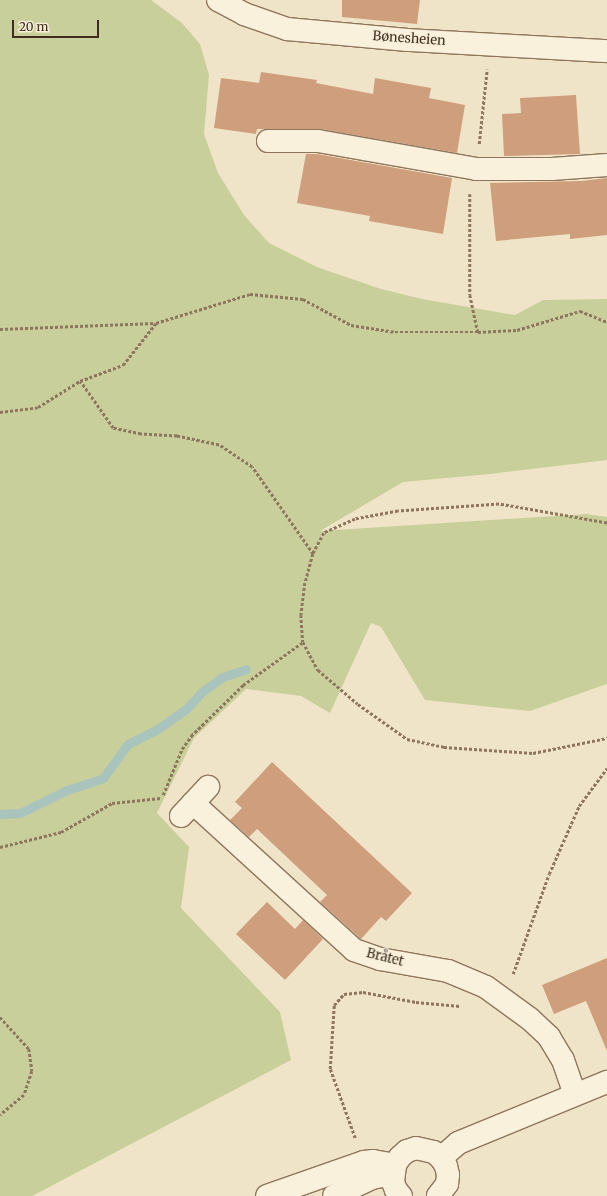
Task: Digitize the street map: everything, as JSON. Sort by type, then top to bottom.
[{"type":"street","name":"Bønesheien","points":[[218,0],[244,14],[287,29],[423,41],[607,51]]},
{"type":"street","points":[[268,141],[318,140],[476,169],[552,169],[607,166]]},
{"type":"street","name":"Bråtet","points":[[208,787],[187,809],[354,950],[380,959],[448,971],[486,987],[530,1019],[549,1037],[564,1060],[575,1094]]},
{"type":"street","points":[[441,1158],[458,1143],[607,1082]]},
{"type":"street","points":[[401,1196],[396,1190],[394,1169],[400,1157],[407,1151],[416,1148],[434,1152],[441,1158],[446,1166],[448,1175],[447,1184],[438,1196]]},
{"type":"street","points":[[267,1196],[364,1162],[373,1161],[394,1169]]},
{"type":"street","points":[[334,1196],[394,1169]]},
{"type":"path","points":[[480,131],[487,68]]},
{"type":"path","points":[[476,169],[470,186],[470,287],[478,332]]},
{"type":"path","points":[[0,329],[156,323],[250,294],[303,299],[351,325],[388,331],[478,332],[517,330],[580,311],[607,322]]},
{"type":"path","points":[[0,412],[38,407],[80,381],[123,365],[156,323]]},
{"type":"path","points":[[80,381],[113,428],[141,434],[177,436],[219,445],[252,466],[312,554]]},
{"type":"path","points":[[607,523],[499,504],[398,511],[355,519],[324,533],[312,554],[305,583],[301,615],[303,642],[318,670],[358,704],[407,739],[444,747],[533,753],[607,738]]},
{"type":"path","points":[[0,847],[61,832],[112,803],[162,798],[182,749],[191,736],[243,685],[303,642]]},
{"type":"path","points":[[504,1000],[549,874],[580,806],[607,768]]},
{"type":"path","points":[[364,1162],[330,1069],[334,1005],[344,994],[363,992],[416,1002],[462,1006]]},
{"type":"path","points":[[0,1017],[29,1049],[32,1071],[24,1095],[0,1115]]},
{"type":"green space","points":[[0,0],[151,0],[182,23],[200,44],[209,75],[204,134],[218,173],[244,215],[269,243],[317,267],[381,289],[422,299],[515,315],[543,300],[607,299],[607,460],[490,474],[403,482],[320,531],[586,514],[607,517],[607,684],[530,711],[425,700],[381,627],[371,623],[330,713],[301,696],[246,689],[194,738],[157,813],[189,847],[181,908],[280,1012],[291,1060],[32,1196],[0,1196]]},
{"type":"building","points":[[342,0],[420,0],[417,24],[342,17]]},
{"type":"building","points":[[261,72],[317,80],[316,83],[373,94],[375,78],[431,88],[429,98],[465,105],[457,153],[320,129],[257,129],[256,134],[214,128],[221,78],[259,83]]},
{"type":"building","points":[[576,95],[580,154],[504,156],[502,114],[521,113],[520,98]]},
{"type":"building","points":[[306,154],[317,154],[452,178],[443,234],[369,221],[370,216],[297,203]]},
{"type":"building","points":[[607,178],[607,235],[570,239],[570,234],[496,241],[490,183],[581,181]]},
{"type":"building","points":[[272,762],[412,893],[386,921],[381,917],[361,939],[320,902],[327,895],[257,829],[249,837],[230,820],[242,808],[235,802]]},
{"type":"building","points":[[267,902],[295,929],[303,920],[323,939],[285,980],[236,934]]},
{"type":"building","points":[[607,958],[607,1051],[586,1001],[554,1014],[542,985]]},
{"type":"waterway","points":[[0,814],[20,813],[67,790],[103,778],[128,744],[156,730],[186,709],[203,691],[222,677],[246,669]]}]
